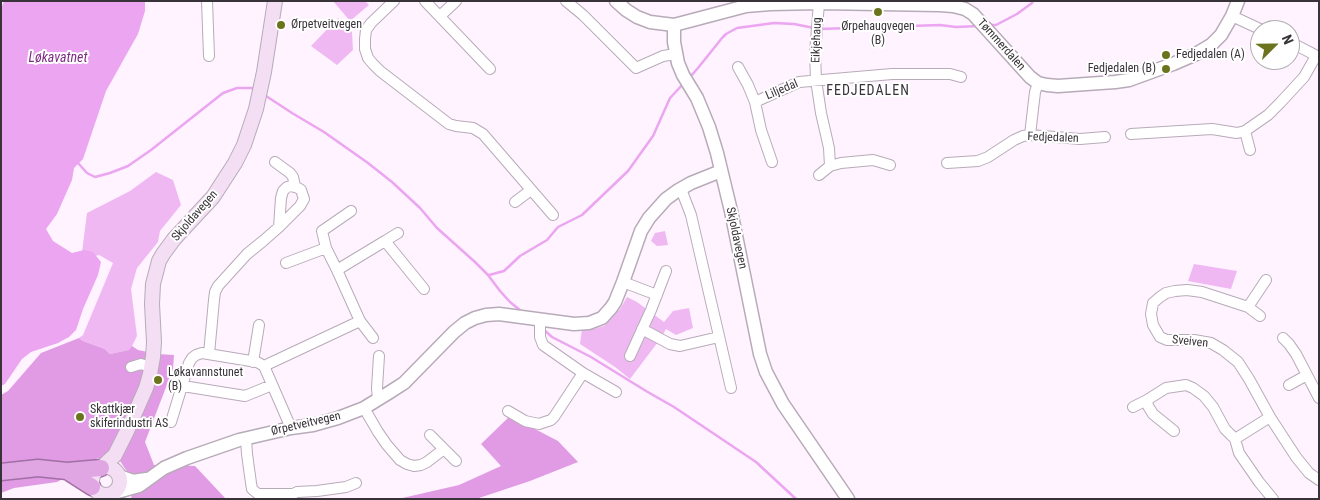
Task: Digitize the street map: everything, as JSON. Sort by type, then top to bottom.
[{"type":"highway","points":[[1,472],[38,468],[66,471],[101,468]]},
{"type":"highway","points":[[66,471],[93,491]]},
{"type":"main road","name":"Skjoldavegen","points":[[101,468],[115,454],[127,432],[146,388],[154,342],[153,293],[156,270],[163,254],[220,186],[244,145],[260,91],[274,1]]},
{"type":"main road","name":"Skjoldavegen","points":[[118,475],[120,456],[127,432]]},
{"type":"main road","points":[[101,468],[110,468],[118,475],[120,482],[118,488],[110,495],[100,495],[93,491],[91,481],[92,475],[96,471],[101,468]]},
{"type":"street","points":[[207,1],[209,56]]},
{"type":"street","points":[[394,1],[366,30],[365,40],[368,58],[380,71],[449,124],[473,128],[483,134],[553,215]]},
{"type":"street","points":[[425,1],[490,69]]},
{"type":"street","points":[[440,16],[456,1]]},
{"type":"street","points":[[566,1],[636,68],[663,56],[676,54]]},
{"type":"street","points":[[616,1],[637,18],[650,22],[674,25]]},
{"type":"street","points":[[1030,135],[1035,92],[1038,83],[1058,86],[1128,80],[1196,54],[1211,45],[1225,29],[1238,1]]},
{"type":"street","name":"Eikjehaug","points":[[819,3],[815,53],[816,80],[829,148],[830,166]]},
{"type":"street","name":"Tømmerdalen","points":[[674,25],[746,6],[770,4],[903,3],[967,5],[1020,68],[1038,83]]},
{"type":"street","points":[[1232,16],[1250,24]]},
{"type":"street","name":"Skjoldavegen","points":[[674,25],[676,54],[680,69],[693,92],[717,153],[731,211],[760,354],[766,372],[783,404],[848,499]]},
{"type":"street","points":[[1131,134],[1212,129],[1237,133],[1245,131],[1268,116],[1304,77],[1318,56],[1300,47]]},
{"type":"street","points":[[738,67],[755,102]]},
{"type":"street","name":"Liljedal","points":[[772,162],[761,130],[755,102],[799,82],[921,73],[950,74],[961,77]]},
{"type":"street","points":[[1245,131],[1250,150]]},
{"type":"street","name":"Fedjedalen","points":[[947,163],[978,160],[988,157],[1023,136],[1080,139],[1105,137]]},
{"type":"street","points":[[819,175],[830,166],[841,163],[873,160],[890,165]]},
{"type":"street","points":[[275,162],[290,173],[295,186]]},
{"type":"street","name":"Ørpetveitvegen","points":[[110,495],[139,486],[164,468],[187,458],[246,438],[313,425],[364,408],[404,383],[454,332],[465,324],[486,315],[500,314],[574,324],[589,323],[602,318],[612,308],[644,225],[666,199],[698,180],[721,172]]},
{"type":"street","points":[[209,354],[215,292],[218,286],[248,254],[279,227],[300,206],[304,199],[301,190],[295,186],[287,187],[283,191],[279,227]]},
{"type":"street","points":[[681,189],[691,215],[730,388]]},
{"type":"street","points":[[515,202],[531,190]]},
{"type":"street","points":[[351,211],[322,231],[326,248],[360,321],[373,338]]},
{"type":"street","points":[[337,270],[398,233]]},
{"type":"street","points":[[385,241],[424,289]]},
{"type":"street","points":[[286,263],[326,248]]},
{"type":"street","points":[[630,356],[666,271]]},
{"type":"street","points":[[1248,307],[1266,280]]},
{"type":"street","points":[[623,282],[657,295]]},
{"type":"street","name":"Sveiven","points":[[1260,316],[1248,307],[1202,292],[1175,291],[1166,293],[1153,303],[1151,314],[1153,325],[1160,337],[1167,340],[1194,340],[1211,343],[1238,362],[1296,457],[1309,473],[1319,480]]},
{"type":"street","points":[[540,320],[540,337],[543,345],[583,373],[616,392]]},
{"type":"street","points":[[264,366],[360,321]]},
{"type":"street","points":[[253,362],[259,325]]},
{"type":"street","points":[[642,329],[670,344],[680,346],[719,337]]},
{"type":"street","points":[[1283,338],[1296,354],[1319,398]]},
{"type":"street","points":[[172,422],[192,358],[196,355],[209,354],[253,362],[264,366],[291,428]]},
{"type":"street","points":[[378,400],[379,356]]},
{"type":"street","points":[[131,367],[141,364],[151,366]]},
{"type":"street","points":[[508,410],[525,421],[539,424],[550,420],[554,417],[583,373]]},
{"type":"street","points":[[1289,386],[1307,375]]},
{"type":"street","points":[[183,386],[245,396],[272,384]]},
{"type":"street","points":[[1133,408],[1166,388],[1186,385],[1193,388],[1204,396],[1213,407],[1225,429],[1235,439],[1239,453],[1258,482],[1273,499]]},
{"type":"street","points":[[1147,400],[1148,406],[1154,414],[1174,431]]},
{"type":"street","points":[[364,408],[387,445],[400,460],[407,464],[414,466],[427,462],[444,449]]},
{"type":"street","points":[[1235,439],[1270,417]]},
{"type":"street","points":[[430,434],[456,461]]},
{"type":"street","points":[[246,438],[250,484],[258,494],[293,494],[351,486],[356,483]]},
{"type":"street","points":[[118,475],[132,481],[148,479]]},
{"type":"shaded area","points":[[333,1],[365,1],[369,5],[350,21]]},
{"type":"shaded area","points":[[338,18],[352,32],[353,50],[337,65],[311,46]]},
{"type":"shaded area","points":[[156,172],[173,180],[181,205],[160,231],[158,242],[137,268],[131,289],[137,336],[130,350],[110,354],[105,349],[79,338],[83,335],[113,263],[99,255],[81,260],[87,213],[130,191]]},
{"type":"shaded area","points":[[665,231],[668,245],[657,246],[651,241],[655,233]]},
{"type":"shaded area","points":[[1194,264],[1237,271],[1231,289],[1188,281]]},
{"type":"shaded area","points":[[627,297],[664,322],[673,311],[689,308],[693,328],[676,335],[666,329],[630,379],[580,344],[582,329],[594,329],[604,326],[620,309]]},
{"type":"shaded area","points":[[79,338],[105,349],[110,354],[129,350],[132,346],[138,350],[174,355],[173,369],[145,442],[154,465],[195,466],[226,499],[131,499],[133,487],[128,473],[120,461],[114,458],[98,458],[57,482],[14,488],[1,493],[1,395],[8,391],[41,353]]},
{"type":"shaded area","points":[[510,416],[558,441],[578,462],[476,499],[398,499],[459,485],[501,466],[481,444]]},
{"type":"water","name":"Løkavatnet","points":[[4,1],[145,1],[145,11],[138,34],[106,91],[83,159],[74,168],[72,180],[57,214],[46,229],[53,241],[72,253],[84,250],[93,252],[101,262],[98,275],[76,330],[69,337],[58,343],[31,352],[22,359],[5,384],[1,386],[1,9]]},
{"type":"waterway","points":[[989,25],[996,25],[1017,14],[1033,1]]},
{"type":"waterway","points":[[690,77],[722,38],[737,28],[774,23],[814,28]]},
{"type":"waterway","points":[[819,29],[940,25],[956,27],[979,26]]},
{"type":"waterway","points":[[489,275],[504,271],[520,256],[547,240],[558,227],[582,215],[628,171],[653,136],[670,98],[684,83]]},
{"type":"waterway","points":[[78,163],[87,173],[95,177],[128,166],[223,93],[237,88],[255,88]]},
{"type":"waterway","points":[[263,94],[324,132],[392,182],[420,208],[437,228],[475,262],[510,302],[521,311]]},
{"type":"waterway","points":[[543,329],[552,337],[591,357],[674,407],[756,462],[796,499]]},
{"type":"place","name":"Ørpehaugvegen (B)","points":[[878,12]]},
{"type":"place","name":"Ørpetveitvegen","points":[[281,25]]},
{"type":"place","name":"Fedjedalen (A)","points":[[1166,55]]},
{"type":"place","name":"Fedjedalen (B)","points":[[1166,69]]},
{"type":"place","name":"Løkavannstunet (B)","points":[[158,380]]},
{"type":"place","name":"Skattkjær skiferindustri AS","points":[[80,417]]},
{"type":"district","name":"FEDJEDALEN","points":[[868,91]]}]
